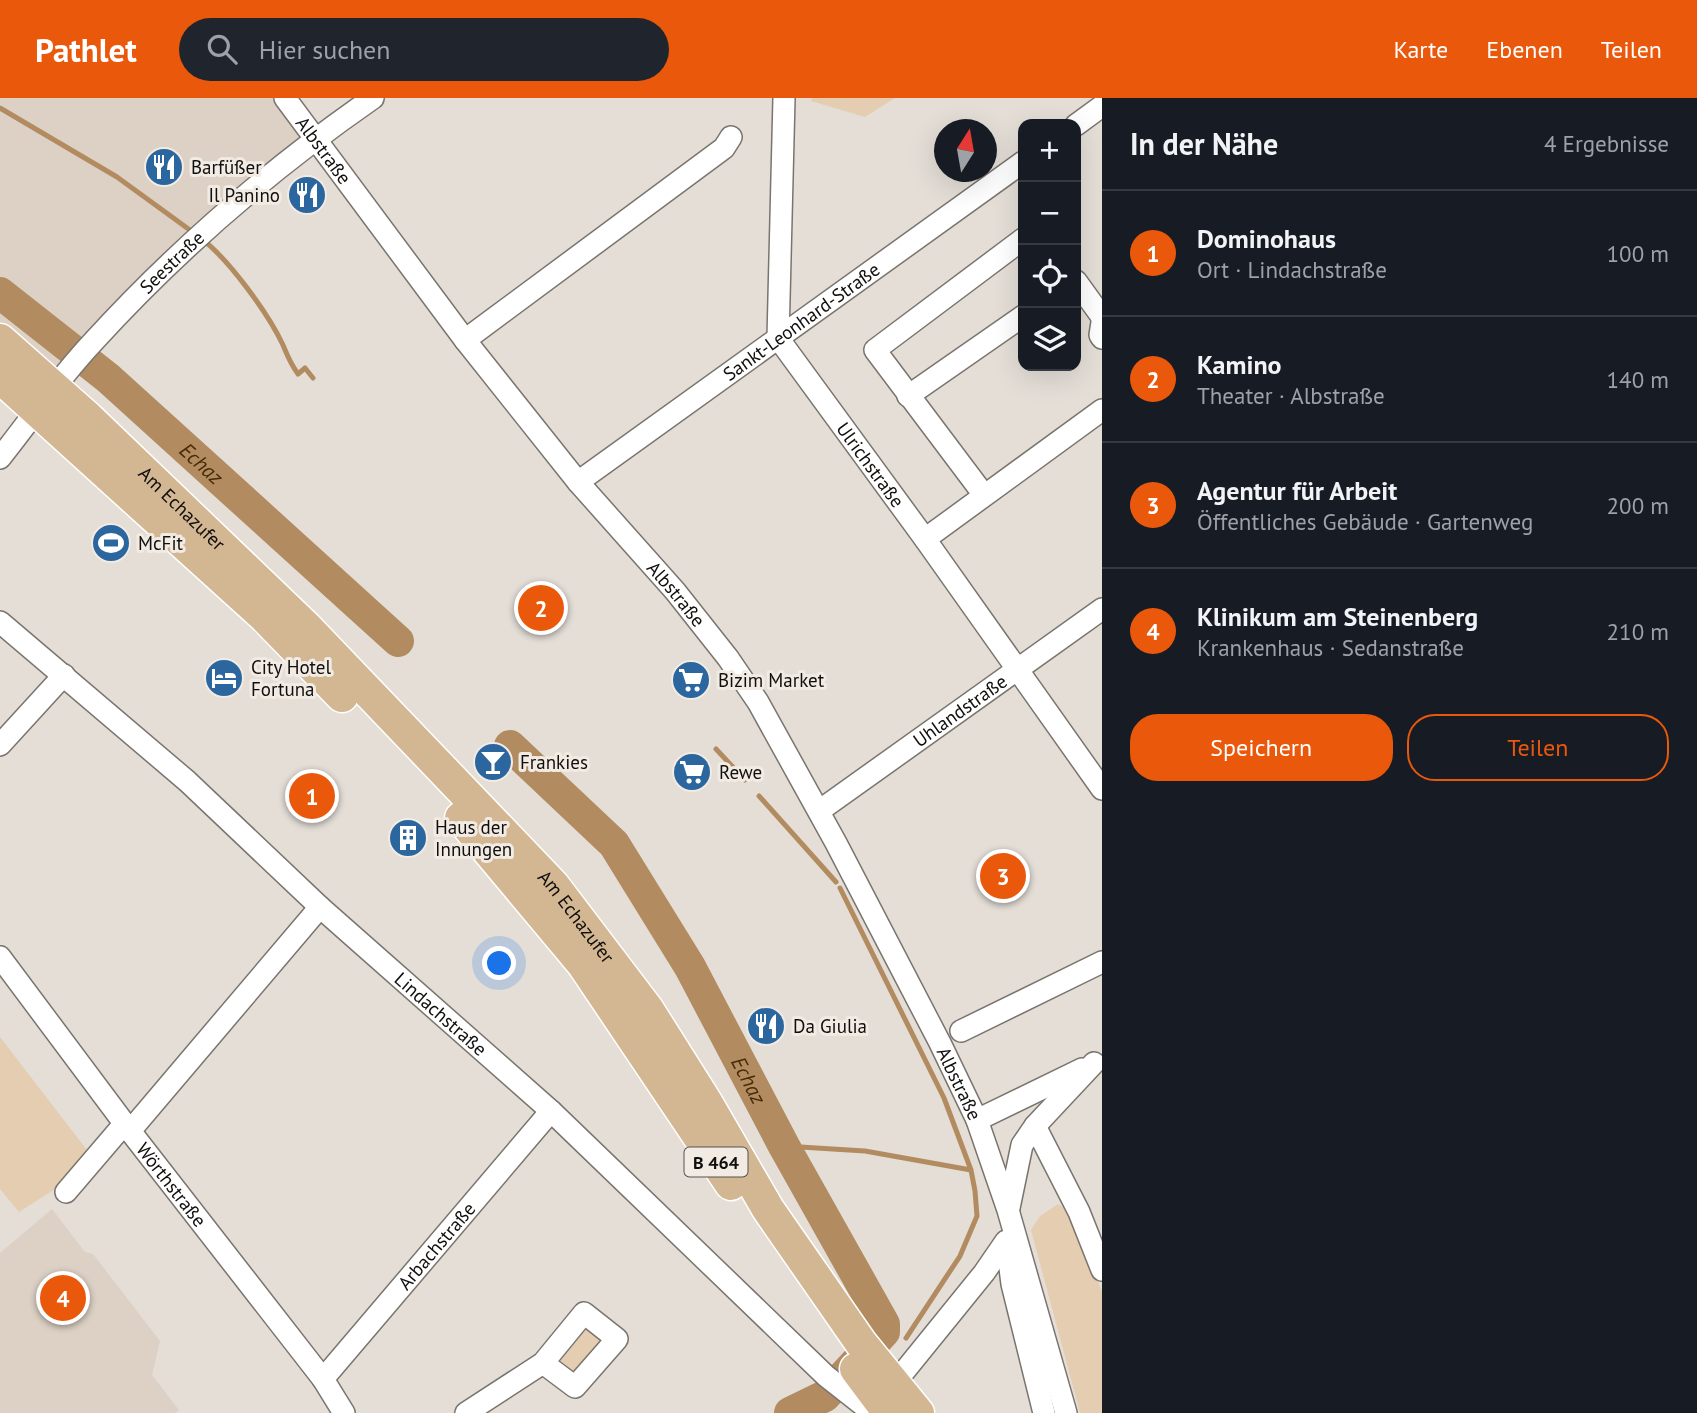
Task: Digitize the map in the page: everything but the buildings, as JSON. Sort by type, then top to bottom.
[{"type":"main road","name":"Am Echazufer","points":[[0,340],[52,390],[265,617],[471,827],[583,964],[845,1359],[878,1395],[918,1413]]},
{"type":"main road","name":"Am Echazufer","points":[[0,377],[52,390]]},
{"type":"street","name":"Albstraße","points":[[285,98],[465,340],[578,482],[675,591],[758,702],[819,811],[940,1043],[977,1120],[1008,1210],[1066,1413]]},
{"type":"street","name":"Seestraße","points":[[0,458],[93,341],[185,250],[314,139],[373,98]]},
{"type":"street","points":[[778,338],[784,98]]},
{"type":"street","points":[[1081,121],[1102,104],[1099,98]]},
{"type":"street","points":[[465,340],[724,148],[731,137]]},
{"type":"street","name":"Sankt-Leonhard-Straße","points":[[578,482],[1018,166]]},
{"type":"street","points":[[984,495],[875,350],[1018,243]]},
{"type":"street","points":[[1081,288],[1102,319],[1102,338]]},
{"type":"street","points":[[908,396],[1018,319]]},
{"type":"street","name":"Ulrichstraße","points":[[778,338],[925,538],[1102,789]]},
{"type":"street","points":[[925,538],[1102,410]]},
{"type":"street","name":"Uhlandstraße","points":[[819,811],[1102,609]]},
{"type":"street","name":"Lindachstraße","points":[[0,622],[187,781],[320,907],[551,1111],[845,1359]]},
{"type":"street","points":[[0,745],[64,675]]},
{"type":"street","points":[[66,1192],[127,1127],[320,907]]},
{"type":"street","name":"Wörthstraße","points":[[0,957],[127,1127],[323,1379],[344,1413]]},
{"type":"street","points":[[961,1031],[1102,962]]},
{"type":"street","name":"Albstraße","points":[[1008,1210],[1022,1145],[1035,1126],[1098,1061]]},
{"type":"street","points":[[977,1120],[1098,1061]]},
{"type":"street","name":"Arbachstraße","points":[[323,1379],[551,1111]]},
{"type":"street","points":[[1035,1126],[1079,1212],[1102,1270]]},
{"type":"street","name":"Albstraße","points":[[986,1143],[1012,1283],[1044,1413]]},
{"type":"street","points":[[878,1395],[984,1273],[1006,1241]]},
{"type":"street","points":[[984,1273],[1012,1283]]},
{"type":"street","points":[[466,1413],[543,1363]]},
{"type":"shaded area","points":[[0,98],[285,98],[314,139],[261,183],[47,400],[0,360]]},
{"type":"shaded area","points":[[812,98],[895,98],[865,117],[811,101]]},
{"type":"shaded area","points":[[0,1037],[90,1154],[63,1184],[19,1212],[0,1189]]},
{"type":"shaded area","points":[[1058,1204],[1072,1214],[1102,1292],[1102,1413],[1080,1413],[1031,1230],[1040,1216]]},
{"type":"shaded area","points":[[52,1209],[85,1252],[93,1254],[160,1341],[152,1375],[179,1410],[175,1413],[0,1413],[0,1253]]},
{"type":"shaded area","points":[[584,1322],[607,1340],[574,1379],[551,1361]]},
{"type":"waterway","points":[[0,108],[117,177],[194,233]]},
{"type":"waterway","points":[[202,239],[236,273],[258,303],[298,374],[305,368],[313,378]]},
{"type":"waterway","name":"Echaz","points":[[0,293],[108,378],[398,641]]},
{"type":"waterway","name":"Echaz","points":[[510,746],[614,844],[690,967],[784,1146],[884,1324],[884,1332],[825,1396],[790,1413]]},
{"type":"waterway","points":[[716,749],[745,780]]},
{"type":"waterway","points":[[759,796],[836,882]]},
{"type":"waterway","points":[[840,888],[944,1098],[971,1170],[975,1191],[977,1216],[960,1256],[906,1338]]},
{"type":"waterway","points":[[784,1146],[865,1151],[971,1170]]},
{"type":"place","name":"Barfüßer","points":[[164,167]]},
{"type":"place","name":"Il Panino","points":[[307,195]]},
{"type":"place","name":"McFit","points":[[111,543]]},
{"type":"place","name":"Kamino","points":[[541,608]]},
{"type":"place","name":"City Hotel Fortuna","points":[[224,678]]},
{"type":"place","name":"Bizim Market","points":[[691,680]]},
{"type":"place","name":"Frankies","points":[[493,762]]},
{"type":"place","name":"Rewe","points":[[692,772]]},
{"type":"place","name":"Dominohaus","points":[[312,796]]},
{"type":"place","name":"Haus der Innungen","points":[[408,838]]},
{"type":"place","name":"Agentur für Arbeit","points":[[1003,876]]},
{"type":"place","name":"Da Giulia","points":[[766,1026]]},
{"type":"place","name":"Klinikum am Steinenberg","points":[[63,1298]]}]
